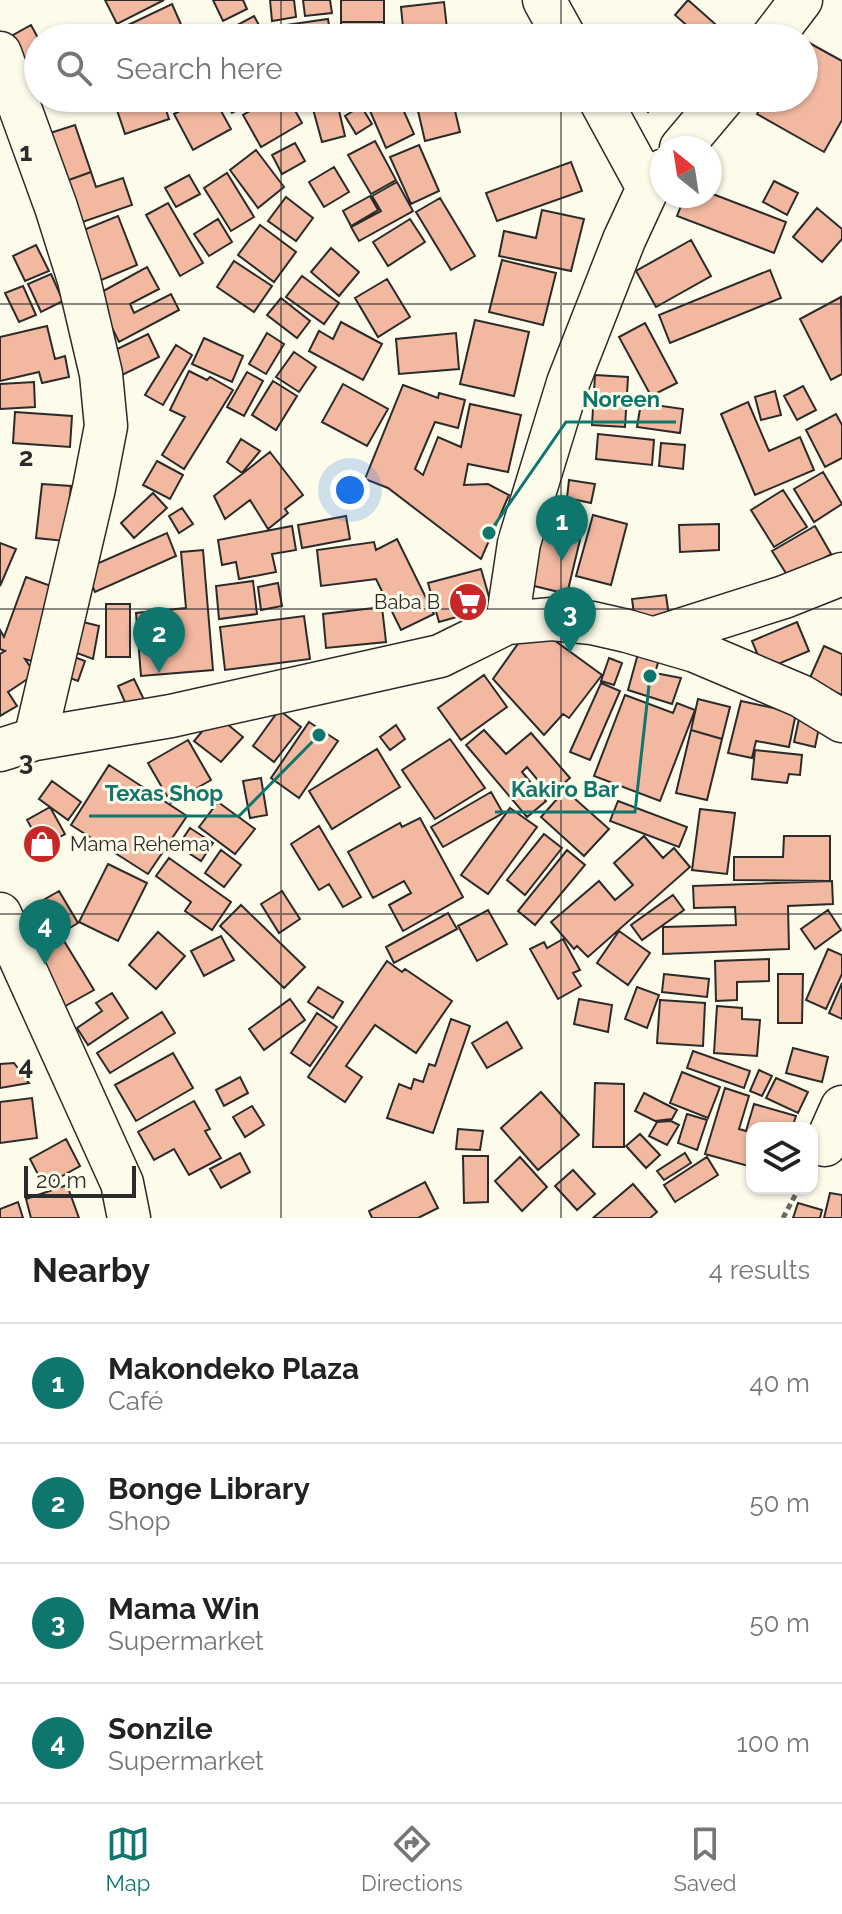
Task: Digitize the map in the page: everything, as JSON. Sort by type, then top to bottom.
[{"type":"street","points":[[544,0],[557,24]]},
{"type":"street","points":[[783,24],[801,0]]},
{"type":"street","points":[[0,53],[79,280],[101,374],[106,426],[91,501],[18,744],[171,716],[440,656],[507,623],[552,619],[592,623],[695,651],[801,696],[842,721]]},
{"type":"street","points":[[609,112],[650,172]]},
{"type":"street","points":[[691,136],[711,112]]},
{"type":"street","points":[[507,623],[519,543],[568,383],[624,240],[650,189]]},
{"type":"street","points":[[655,638],[784,597],[842,574]]},
{"type":"street","points":[[0,914],[122,1183],[129,1218]]},
{"type":"street","points":[[825,1145],[842,1107]]},
{"type":"path","points":[[783,1218],[796,1194]]},
{"type":"building","points":[[105,0],[164,0],[117,24]]},
{"type":"building","points":[[213,0],[243,0],[247,9],[223,21]]},
{"type":"building","points":[[270,0],[294,0],[296,17],[272,21]]},
{"type":"building","points":[[303,0],[330,0],[332,13],[305,16]]},
{"type":"building","points":[[341,0],[384,0],[384,22],[341,22]]},
{"type":"building","points":[[688,0],[715,24],[685,24],[675,15]]},
{"type":"building","points":[[444,2],[446,24],[403,24],[401,7]]},
{"type":"building","points":[[172,4],[181,24],[130,24]]},
{"type":"building","points":[[254,16],[258,24],[239,24]]},
{"type":"building","points":[[328,19],[329,24],[293,24]]},
{"type":"building","points":[[341,22],[384,22],[384,24]]},
{"type":"building","points":[[24,29],[24,70],[6,39]]},
{"type":"building","points":[[818,48],[842,61],[842,120],[824,152],[757,114],[818,112]]},
{"type":"building","points":[[118,112],[167,112],[169,119],[125,134]]},
{"type":"building","points":[[222,112],[231,129],[193,150],[174,114]]},
{"type":"building","points":[[248,112],[296,112],[302,123],[261,147],[243,115]]},
{"type":"building","points":[[314,112],[339,112],[345,136],[322,142]]},
{"type":"building","points":[[351,112],[365,112],[372,124],[356,134],[345,116]]},
{"type":"building","points":[[370,112],[404,112],[414,134],[386,148]]},
{"type":"building","points":[[418,112],[455,112],[460,132],[425,141]]},
{"type":"building","points":[[75,125],[91,172],[55,185],[38,137]]},
{"type":"building","points":[[375,141],[396,180],[371,194],[348,155]]},
{"type":"building","points":[[295,143],[305,161],[282,174],[272,155]]},
{"type":"building","points":[[419,145],[439,191],[411,204],[390,157]]},
{"type":"building","points":[[256,150],[284,187],[258,208],[230,170]]},
{"type":"building","points":[[571,162],[582,191],[497,221],[486,193]]},
{"type":"building","points":[[334,167],[349,192],[324,207],[309,182]]},
{"type":"building","points":[[91,172],[96,187],[123,178],[132,205],[68,227],[55,185]]},
{"type":"building","points":[[227,173],[254,217],[231,231],[204,188]]},
{"type":"building","points":[[189,175],[200,194],[176,207],[165,188]]},
{"type":"building","points":[[774,181],[798,193],[787,215],[763,202]]},
{"type":"building","points":[[397,182],[413,211],[359,241],[351,227],[381,211],[372,196]]},
{"type":"building","points":[[370,196],[378,210],[351,226],[343,211]]},
{"type":"building","points":[[286,197],[313,218],[296,241],[268,221]]},
{"type":"building","points":[[440,198],[475,256],[451,270],[416,212]]},
{"type":"building","points":[[722,198],[786,222],[774,253],[677,216],[680,208],[722,208]]},
{"type":"building","points":[[168,203],[203,263],[180,276],[146,215]]},
{"type":"building","points":[[817,208],[842,229],[842,239],[822,262],[793,237]]},
{"type":"building","points":[[542,210],[584,219],[571,271],[499,256],[504,231],[536,238]]},
{"type":"building","points":[[118,216],[137,265],[92,284],[71,235]]},
{"type":"building","points":[[218,219],[232,242],[209,256],[194,234]]},
{"type":"building","points":[[410,219],[425,242],[388,266],[373,242]]},
{"type":"building","points":[[260,225],[296,252],[274,282],[238,255]]},
{"type":"building","points":[[691,240],[711,276],[656,307],[636,271]]},
{"type":"building","points":[[36,245],[49,271],[25,281],[13,256]]},
{"type":"building","points":[[331,248],[359,272],[339,296],[311,272]]},
{"type":"building","points":[[502,260],[556,273],[543,325],[489,312]]},
{"type":"building","points":[[234,261],[272,286],[254,312],[217,287]]},
{"type":"building","points":[[147,267],[159,289],[130,304],[134,313],[171,294],[179,310],[119,342],[96,295]]},
{"type":"building","points":[[770,270],[781,298],[670,343],[659,315]]},
{"type":"building","points":[[51,274],[63,301],[41,312],[28,284]]},
{"type":"building","points":[[302,276],[339,303],[324,324],[286,297]]},
{"type":"building","points":[[387,279],[410,317],[378,337],[355,298]]},
{"type":"building","points":[[23,286],[36,315],[19,322],[5,293]]},
{"type":"building","points":[[841,297],[842,374],[831,380],[800,319]]},
{"type":"building","points":[[281,298],[310,321],[297,338],[267,315]]},
{"type":"building","points":[[475,320],[529,332],[514,396],[460,384]]},
{"type":"building","points":[[341,322],[382,344],[363,380],[309,351],[319,331],[333,339]]},
{"type":"building","points":[[645,323],[677,383],[651,396],[619,337]]},
{"type":"building","points":[[47,326],[55,359],[65,356],[69,377],[42,383],[39,372],[0,381],[0,337]]},
{"type":"building","points":[[267,333],[284,344],[266,374],[249,364]]},
{"type":"building","points":[[456,333],[459,369],[399,374],[396,339]]},
{"type":"building","points":[[148,334],[159,357],[118,377],[107,354]]},
{"type":"building","points":[[204,338],[243,356],[232,382],[192,364]]},
{"type":"building","points":[[176,345],[192,355],[163,405],[145,395]]},
{"type":"building","points":[[294,352],[316,367],[299,392],[276,377]]},
{"type":"building","points":[[189,371],[207,380],[210,377],[233,390],[184,469],[162,455],[185,417],[170,410]]},
{"type":"building","points":[[247,372],[263,381],[244,416],[227,407]]},
{"type":"building","points":[[595,375],[628,377],[625,427],[592,425]]},
{"type":"building","points":[[273,381],[297,396],[276,430],[252,415]]},
{"type":"building","points":[[34,382],[35,407],[0,409],[0,384]]},
{"type":"building","points":[[343,384],[388,409],[367,446],[322,422]]},
{"type":"building","points":[[403,385],[438,398],[439,393],[465,400],[458,428],[435,422],[415,469],[423,475],[438,437],[461,447],[470,404],[521,415],[508,472],[468,464],[464,485],[488,484],[509,495],[481,559],[388,488],[365,479]]},
{"type":"building","points":[[803,386],[816,410],[797,420],[784,396]]},
{"type":"building","points":[[775,391],[781,415],[761,420],[755,397]]},
{"type":"building","points":[[748,402],[769,451],[800,437],[814,470],[755,495],[721,414]]},
{"type":"building","points":[[641,403],[683,409],[680,433],[637,427]]},
{"type":"building","points":[[15,412],[72,416],[70,447],[13,443]]},
{"type":"building","points":[[836,414],[842,425],[842,458],[825,467],[806,430]]},
{"type":"building","points":[[598,434],[654,440],[652,465],[596,459]]},
{"type":"building","points":[[241,439],[260,451],[242,473],[227,462]]},
{"type":"building","points":[[661,443],[685,445],[683,469],[659,466]]},
{"type":"building","points":[[270,452],[303,495],[285,509],[288,513],[268,529],[250,500],[225,519],[214,496]]},
{"type":"building","points":[[157,461],[183,475],[170,499],[143,485]]},
{"type":"building","points":[[823,472],[842,504],[814,522],[794,489]]},
{"type":"building","points":[[569,480],[595,484],[591,503],[567,498]]},
{"type":"building","points":[[42,484],[71,486],[65,541],[36,538]]},
{"type":"building","points":[[783,490],[807,527],[774,547],[751,510]]},
{"type":"building","points":[[153,493],[167,508],[134,538],[121,523]]},
{"type":"building","points":[[549,507],[586,515],[567,594],[530,585]]},
{"type":"building","points":[[182,508],[193,524],[179,533],[169,516]]},
{"type":"building","points":[[593,515],[627,524],[611,585],[576,576]]},
{"type":"building","points":[[346,516],[350,539],[302,548],[298,525]]},
{"type":"building","points":[[719,524],[719,550],[680,552],[679,525]]},
{"type":"building","points":[[292,526],[296,550],[272,554],[276,572],[239,579],[236,562],[222,565],[218,540]]},
{"type":"building","points":[[815,526],[831,554],[789,578],[772,551]]},
{"type":"building","points":[[167,533],[176,556],[95,592],[85,569]]},
{"type":"building","points":[[397,539],[434,614],[401,630],[376,579],[321,586],[317,550],[374,542],[376,550]]},
{"type":"building","points":[[0,543],[16,549],[0,586]]},
{"type":"building","points":[[203,550],[213,670],[141,676],[136,613],[186,608],[181,552]]},
{"type":"building","points":[[481,569],[492,607],[439,622],[428,583]]},
{"type":"building","points":[[26,577],[65,591],[38,663],[25,659],[35,674],[8,692],[17,706],[0,716],[0,654],[5,651],[0,649],[0,630],[4,637]]},
{"type":"building","points":[[253,581],[257,614],[219,619],[216,586]]},
{"type":"building","points":[[278,583],[282,606],[261,610],[258,587]]},
{"type":"building","points":[[666,595],[669,616],[635,621],[632,599]]},
{"type":"building","points":[[106,604],[130,604],[130,657],[106,657]]},
{"type":"building","points":[[382,607],[386,642],[326,648],[323,614]]},
{"type":"building","points":[[304,616],[310,659],[225,670],[220,627]]},
{"type":"building","points":[[83,622],[99,626],[93,659],[74,652]]},
{"type":"building","points":[[797,622],[809,651],[764,670],[752,641]]},
{"type":"building","points":[[532,624],[602,675],[569,718],[563,714],[544,735],[493,679]]},
{"type":"building","points":[[824,646],[842,654],[842,695],[809,680]]},
{"type":"building","points":[[639,650],[660,656],[655,673],[681,678],[672,704],[628,690]]},
{"type":"building","points":[[61,652],[85,661],[78,681],[54,672]]},
{"type":"building","points":[[609,658],[622,663],[614,685],[601,681]]},
{"type":"building","points":[[484,675],[507,707],[461,740],[438,708]]},
{"type":"building","points":[[134,679],[148,708],[131,716],[118,686]]},
{"type":"building","points":[[601,683],[620,691],[590,760],[570,752]]},
{"type":"building","points":[[625,695],[673,713],[677,703],[695,710],[660,801],[594,776]]},
{"type":"building","points":[[698,699],[730,707],[722,739],[691,730]]},
{"type":"building","points":[[741,701],[796,713],[789,747],[756,741],[752,758],[728,753]]},
{"type":"building","points":[[279,710],[301,727],[274,762],[253,746]]},
{"type":"building","points":[[800,714],[821,718],[815,747],[794,742]]},
{"type":"building","points":[[216,715],[243,737],[221,762],[194,741]]},
{"type":"building","points":[[309,722],[338,741],[299,798],[271,778]]},
{"type":"building","points":[[396,725],[405,739],[390,750],[380,737]]},
{"type":"building","points":[[484,730],[506,754],[531,733],[570,778],[550,795],[527,767],[522,772],[546,801],[527,817],[466,745]]},
{"type":"building","points":[[691,730],[722,739],[707,800],[676,793]]},
{"type":"building","points":[[450,739],[485,788],[435,819],[402,770]]},
{"type":"building","points":[[188,740],[211,780],[171,803],[148,763]]},
{"type":"building","points":[[377,749],[400,787],[332,829],[309,791]]},
{"type":"building","points":[[755,750],[802,755],[800,775],[789,774],[787,783],[752,779]]},
{"type":"building","points":[[109,765],[187,816],[148,874],[71,825]]},
{"type":"building","points":[[261,778],[267,815],[250,818],[243,781]]},
{"type":"building","points":[[52,781],[81,802],[68,820],[39,799]]},
{"type":"building","points":[[565,790],[609,829],[584,856],[541,817]]},
{"type":"building","points":[[491,792],[503,813],[443,847],[431,827]]},
{"type":"building","points":[[618,801],[687,827],[679,847],[610,821]]},
{"type":"building","points":[[218,802],[255,829],[235,854],[199,827]]},
{"type":"building","points":[[50,807],[65,834],[42,847],[27,820]]},
{"type":"building","points":[[510,808],[537,827],[488,894],[461,875]]},
{"type":"building","points":[[700,809],[735,813],[727,874],[692,870]]},
{"type":"building","points":[[420,818],[463,897],[403,931],[389,905],[411,893],[404,881],[373,898],[348,852],[400,823],[402,827]]},
{"type":"building","points":[[319,826],[361,897],[343,907],[329,884],[319,890],[291,844]]},
{"type":"building","points":[[190,828],[213,843],[201,861],[178,846]]},
{"type":"building","points":[[544,834],[562,848],[525,895],[507,880]]},
{"type":"building","points":[[644,836],[663,858],[674,848],[690,867],[588,957],[577,946],[574,949],[551,922],[599,881],[615,900],[633,885],[614,863]]},
{"type":"building","points":[[784,836],[830,836],[830,881],[734,880],[734,857],[783,857]]},
{"type":"building","points":[[221,850],[241,865],[224,887],[205,873]]},
{"type":"building","points":[[567,850],[585,865],[535,925],[518,911]]},
{"type":"building","points":[[169,858],[231,902],[212,930],[185,911],[191,902],[156,876]]},
{"type":"building","points":[[108,864],[147,883],[118,941],[79,922]]},
{"type":"building","points":[[832,881],[833,904],[788,906],[789,949],[663,954],[663,927],[736,925],[735,907],[694,908],[693,886]]},
{"type":"building","points":[[59,891],[78,923],[31,951],[12,918]]},
{"type":"building","points":[[282,891],[300,919],[279,933],[261,904]]},
{"type":"building","points":[[673,895],[684,910],[642,940],[631,925]]},
{"type":"building","points":[[241,905],[305,967],[284,988],[220,926]]},
{"type":"building","points":[[488,910],[507,944],[477,961],[458,926]]},
{"type":"building","points":[[828,910],[841,930],[815,949],[801,929]]},
{"type":"building","points":[[448,913],[457,929],[394,963],[386,947]]},
{"type":"building","points":[[619,931],[650,953],[628,985],[597,963]]},
{"type":"building","points":[[158,932],[185,956],[156,989],[129,965]]},
{"type":"building","points":[[221,936],[234,960],[204,976],[191,951]]},
{"type":"building","points":[[563,939],[580,970],[573,973],[581,986],[558,999],[530,949],[544,942],[547,948]]},
{"type":"building","points":[[64,941],[94,990],[60,1009],[30,961]]},
{"type":"building","points":[[828,949],[842,955],[842,974],[826,1009],[806,1000]]},
{"type":"building","points":[[769,959],[769,981],[737,982],[737,1000],[716,1001],[715,961]]},
{"type":"building","points":[[387,961],[402,972],[405,969],[452,1001],[416,1053],[375,1025],[346,1066],[362,1077],[345,1102],[308,1077]]},
{"type":"building","points":[[664,974],[709,979],[707,997],[662,992]]},
{"type":"building","points":[[778,974],[803,974],[802,1023],[778,1023]]},
{"type":"building","points":[[842,983],[842,1019],[829,1013]]},
{"type":"building","points":[[318,987],[343,1002],[333,1018],[308,1002]]},
{"type":"building","points":[[637,987],[659,995],[647,1028],[625,1019]]},
{"type":"building","points":[[112,993],[128,1018],[88,1045],[77,1028],[102,1011],[96,1003]]},
{"type":"building","points":[[290,999],[305,1020],[264,1050],[249,1029]]},
{"type":"building","points":[[579,999],[612,1005],[608,1032],[574,1024]]},
{"type":"building","points":[[660,1000],[705,1003],[703,1046],[657,1043]]},
{"type":"building","points":[[717,1006],[742,1008],[742,1019],[760,1020],[757,1056],[714,1053]]},
{"type":"building","points":[[162,1012],[175,1033],[110,1073],[97,1053]]},
{"type":"building","points":[[317,1013],[337,1027],[310,1066],[291,1053]]},
{"type":"building","points":[[451,1019],[470,1026],[433,1133],[387,1118],[399,1084],[411,1089],[414,1079],[423,1082],[429,1064],[435,1066]]},
{"type":"building","points":[[507,1022],[522,1048],[487,1068],[472,1043]]},
{"type":"building","points":[[793,1048],[828,1057],[822,1082],[786,1073]]},
{"type":"building","points":[[693,1051],[750,1071],[744,1088],[687,1068]]},
{"type":"building","points":[[173,1053],[193,1088],[136,1121],[115,1085]]},
{"type":"building","points":[[14,1063],[29,1083],[0,1088],[0,1064]]},
{"type":"building","points":[[759,1070],[772,1076],[762,1096],[750,1091]]},
{"type":"building","points":[[682,1072],[720,1087],[708,1118],[670,1103]]},
{"type":"building","points":[[240,1077],[248,1093],[224,1106],[216,1090]]},
{"type":"building","points":[[776,1078],[808,1092],[798,1113],[766,1098]]},
{"type":"building","points":[[595,1083],[624,1084],[624,1147],[593,1147]]},
{"type":"building","points":[[725,1088],[749,1096],[739,1129],[746,1131],[746,1165],[705,1154]]},
{"type":"building","points":[[541,1092],[579,1135],[538,1170],[501,1128]]},
{"type":"building","points":[[644,1093],[677,1110],[672,1119],[655,1121],[635,1111]]},
{"type":"building","points":[[32,1098],[37,1138],[0,1143],[0,1102]]},
{"type":"building","points":[[194,1101],[210,1129],[205,1131],[221,1158],[189,1175],[174,1149],[154,1160],[138,1132]]},
{"type":"building","points":[[754,1104],[796,1116],[794,1122],[749,1122]]},
{"type":"building","points":[[252,1106],[264,1125],[245,1137],[233,1117]]},
{"type":"building","points":[[687,1114],[707,1120],[697,1150],[678,1143]]},
{"type":"building","points":[[671,1121],[679,1125],[667,1145],[649,1136],[657,1122]]},
{"type":"building","points":[[458,1129],[483,1131],[480,1150],[456,1149]]},
{"type":"building","points":[[640,1134],[660,1155],[646,1168],[626,1146]]},
{"type":"building","points":[[66,1139],[80,1166],[44,1186],[30,1159]]},
{"type":"building","points":[[240,1153],[250,1172],[221,1188],[210,1169]]},
{"type":"building","points":[[685,1153],[691,1163],[664,1180],[657,1171]]},
{"type":"building","points":[[463,1156],[488,1156],[488,1202],[464,1203]]},
{"type":"building","points":[[520,1157],[547,1187],[522,1211],[495,1181]]},
{"type":"building","points":[[707,1157],[718,1175],[675,1202],[664,1185]]},
{"type":"building","points":[[573,1170],[595,1194],[577,1210],[555,1186]]},
{"type":"building","points":[[425,1182],[438,1208],[418,1218],[372,1218],[369,1211]]},
{"type":"building","points":[[633,1184],[657,1212],[650,1218],[593,1218]]},
{"type":"building","points":[[67,1185],[79,1218],[31,1218],[26,1199]]},
{"type":"building","points":[[830,1193],[842,1195],[842,1218],[824,1218]]},
{"type":"building","points":[[18,1202],[23,1218],[0,1218],[0,1209]]},
{"type":"building","points":[[798,1203],[822,1210],[820,1218],[793,1218]]},
{"type":"place","name":"Noreen","points":[[489,533]]},
{"type":"place","name":"Makondeko Plaza","points":[[562,561]]},
{"type":"place","name":"Baba B","points":[[468,602]]},
{"type":"place","name":"Mama Win","points":[[570,653]]},
{"type":"place","name":"Bonge Library","points":[[159,673]]},
{"type":"place","name":"Kakiro Bar","points":[[650,676]]},
{"type":"place","name":"Texas Shop","points":[[319,735]]},
{"type":"place","name":"Mama Rehema","points":[[42,844]]},
{"type":"place","name":"Sonzile","points":[[45,965]]}]
